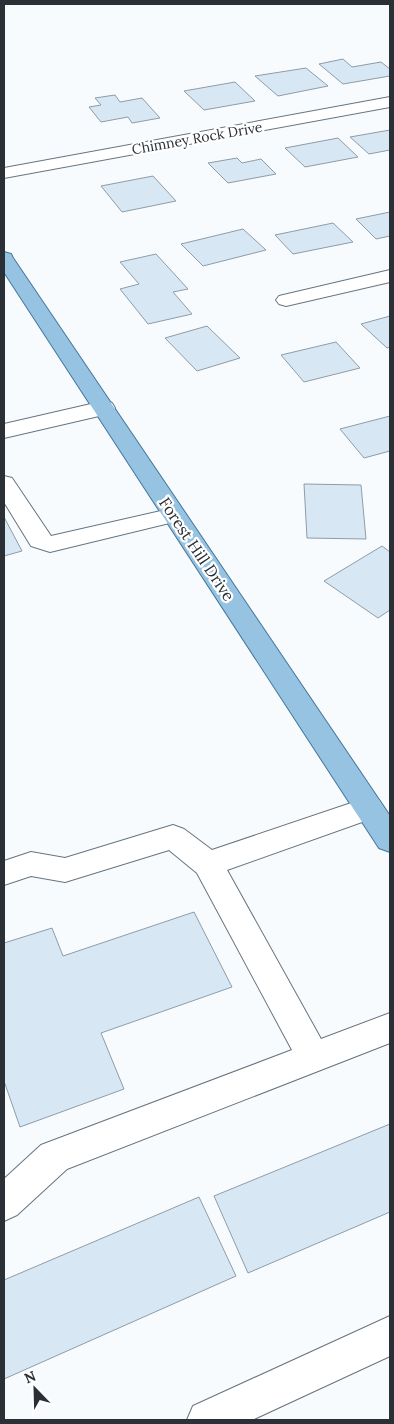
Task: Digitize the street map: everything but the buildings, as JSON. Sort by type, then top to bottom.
[{"type":"main road","name":"Forest Hill Drive","points":[[4,258],[390,840]]},
{"type":"street","name":"Chimney Rock Drive","points":[[4,172],[390,102]]},
{"type":"street","points":[[286,300],[390,276]]},
{"type":"street","points":[[4,431],[104,408]]},
{"type":"street","points":[[4,483],[40,541],[50,544],[174,514]]},
{"type":"street","points":[[208,864],[369,808]]},
{"type":"street","points":[[4,873],[31,864],[65,870],[173,837],[208,864],[313,1057]]},
{"type":"street","points":[[4,1203],[54,1157],[390,1028]]},
{"type":"street","points":[[206,1420],[390,1336]]}]
